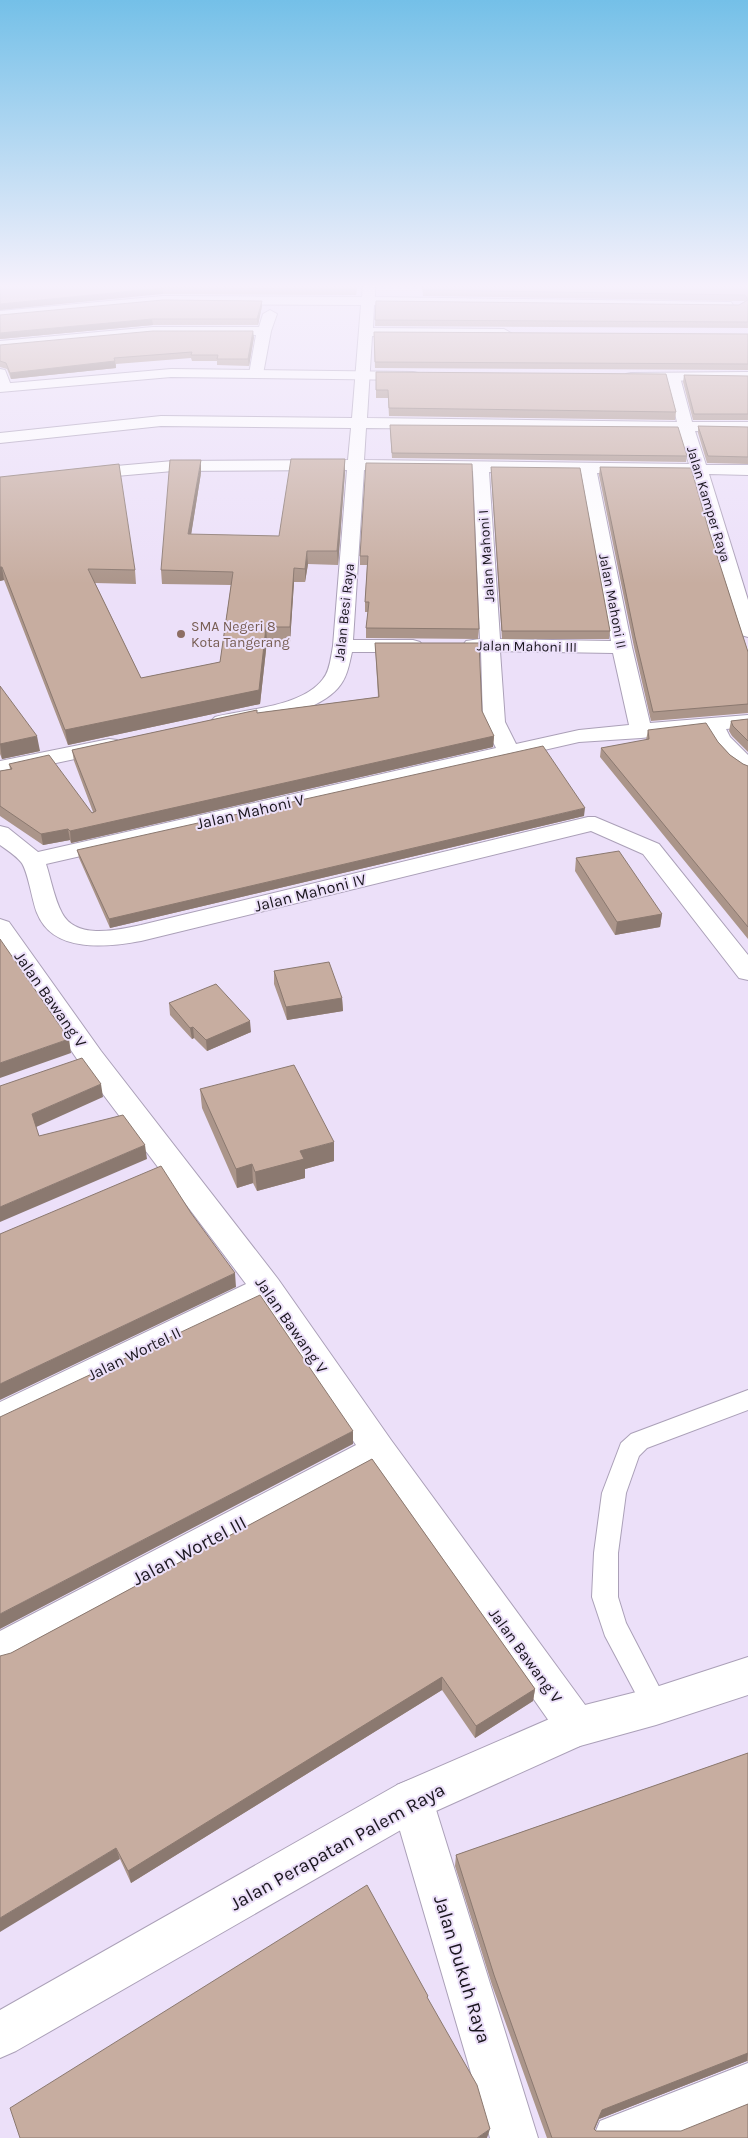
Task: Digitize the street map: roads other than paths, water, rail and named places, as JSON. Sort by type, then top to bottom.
[{"type":"street","points":[[2,388],[48,384]]},
{"type":"street","name":"Jalan Besi Raya","points":[[200,726],[285,708],[307,700],[322,692],[338,670],[343,646],[362,384]]},
{"type":"street","name":"Jalan Kamper Raya","points":[[675,384],[686,427],[747,627]]},
{"type":"street","points":[[0,438],[161,421],[748,427]]},
{"type":"street","points":[[66,476],[173,466],[356,465],[748,470]]},
{"type":"street","name":"Jalan Mahoni I","points":[[481,468],[490,645]]},
{"type":"street","name":"Jalan Mahoni II","points":[[588,469],[640,732]]},
{"type":"street","points":[[728,567],[748,567]]},
{"type":"street","points":[[490,645],[494,722],[510,752]]},
{"type":"street","points":[[343,646],[431,646]]},
{"type":"street","name":"Jalan Mahoni III","points":[[451,646],[622,647]]},
{"type":"street","name":"Jalan Mahoni V","points":[[33,860],[579,736],[640,732],[717,731],[748,721]]},
{"type":"street","points":[[717,731],[748,768]]},
{"type":"street","points":[[0,768],[124,742]]},
{"type":"street","name":"Jalan Mahoni IV","points":[[33,860],[53,920],[67,932],[80,937],[105,940],[150,931],[588,824],[596,824],[630,838],[650,849],[659,857],[748,972]]},
{"type":"street","points":[[0,833],[33,860]]},
{"type":"street","name":"Jalan Bawang V","points":[[0,927],[78,1063],[159,1168],[267,1288],[379,1450],[577,1727]]},
{"type":"street","name":"Jalan Wortel II","points":[[0,1418],[267,1288]]},
{"type":"street","name":"Jalan Wortel III","points":[[0,1651],[379,1450]]},
{"type":"street","name":"Jalan Perapatan Palem Raya","points":[[0,2036],[412,1800],[577,1727],[656,1706],[748,1676]]},
{"type":"street","name":"Jalan Dukuh Raya","points":[[412,1800],[514,2138]]},
{"type":"street","points":[[617,2138],[748,2086]]},
{"type":"lane","points":[[656,1706],[614,1627],[605,1597],[606,1553],[614,1493],[629,1450],[639,1440],[748,1400]]},
{"type":"place","name":"SMA Negeri 8 Kota Tangerang","points":[[181,634]]}]
